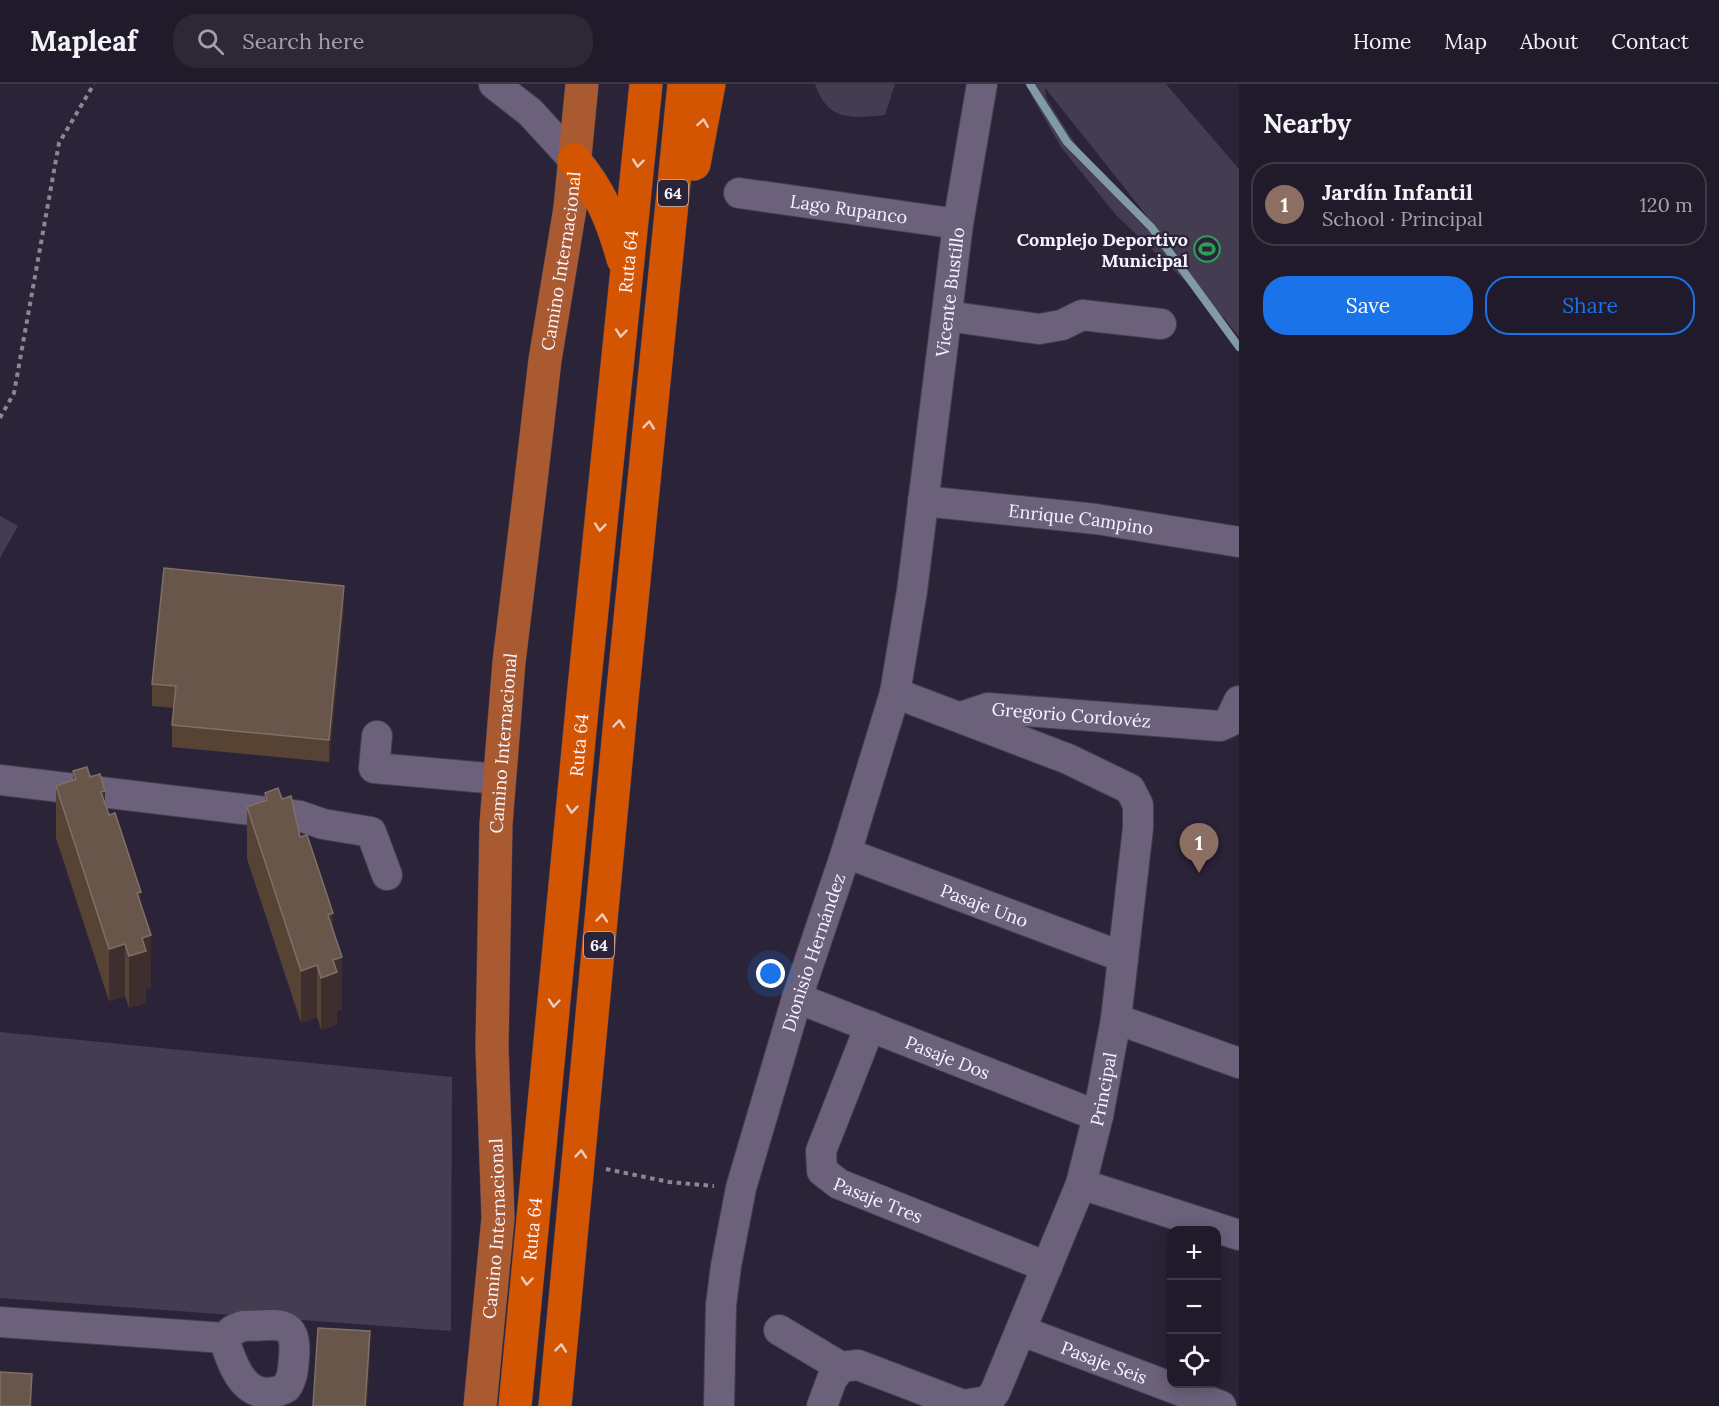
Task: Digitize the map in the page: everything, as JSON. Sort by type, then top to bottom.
[{"type":"highway","name":"Ruta 64","points":[[515,1406],[582,699],[646,84]]},
{"type":"highway","name":"Ruta 64","points":[[555,1406],[580,1164],[621,709],[684,84]]},
{"type":"highway","points":[[662,303],[701,133],[709,84]]},
{"type":"highway","points":[[574,160],[600,194],[616,233],[627,274]]},
{"type":"main road","name":"Camino Internacional","points":[[480,1406],[498,1218],[492,1047],[496,824],[499,779],[542,383],[570,208],[582,84]]},
{"type":"street","points":[[494,84],[530,95],[574,160]]},
{"type":"street","name":"Vicente Bustillo","points":[[923,501],[958,224],[982,84]]},
{"type":"street","name":"Lago Rupanco","points":[[739,194],[958,224]]},
{"type":"street","points":[[946,316],[1039,329],[1062,325],[1082,315],[1161,324]]},
{"type":"street","name":"Enrique Campino","points":[[923,501],[1096,519],[1239,542]]},
{"type":"street","name":"Dionisio Hernández","points":[[719,1406],[721,1305],[741,1188],[797,998],[846,853],[895,693],[912,591],[923,501]]},
{"type":"street","points":[[895,693],[961,717]]},
{"type":"street","name":"Gregorio Cordovéz","points":[[961,717],[988,708],[1220,726],[1236,715]]},
{"type":"street","name":"Principal","points":[[779,1330],[841,1367],[858,1365],[963,1405],[979,1405],[988,1401],[995,1392],[1022,1330],[1081,1184],[1098,1116],[1116,1019],[1138,828],[1138,805],[1130,789],[1068,759],[961,717]]},
{"type":"street","points":[[377,736],[374,768],[499,779]]},
{"type":"street","points":[[0,780],[300,816],[323,824],[371,832],[387,875]]},
{"type":"street","name":"Pasaje Uno","points":[[846,853],[1123,957]]},
{"type":"street","name":"Pasaje Dos","points":[[797,998],[1098,1116]]},
{"type":"street","points":[[1116,1019],[1239,1063]]},
{"type":"street","name":"Pasaje Tres","points":[[870,1026],[821,1151],[822,1171],[839,1184],[1047,1267]]},
{"type":"street","points":[[1081,1184],[1239,1235]]},
{"type":"street","points":[[0,1322],[225,1338]]},
{"type":"street","name":"Pasaje Seis","points":[[1022,1330],[1165,1397],[1221,1406]]},
{"type":"street","points":[[822,1406],[832,1379],[841,1367]]},
{"type":"path","points":[[0,418],[14,393],[59,143],[94,84]]},
{"type":"path","points":[[580,1164],[669,1182],[741,1188]]},
{"type":"shaded area","points":[[815,84],[895,84],[885,115],[851,117],[834,111],[827,105]]},
{"type":"shaded area","name":"Complejo Deportivo Municipal","points":[[1032,84],[1166,84],[1239,169],[1239,337],[1223,317],[1116,215],[1061,147],[1031,95]],"holes":[[[1046,89],[1177,254],[1139,221],[1088,162],[1046,97]]]},
{"type":"shaded area","points":[[0,516],[18,526],[0,558]]},
{"type":"shaded area","points":[[0,1032],[452,1077],[451,1331],[0,1298]]},
{"type":"building","points":[[164,568],[344,586],[329,740],[172,725],[176,686],[152,684]]},
{"type":"building","points":[[87,767],[90,777],[100,774],[105,791],[101,792],[109,815],[115,813],[141,892],[137,893],[151,935],[142,938],[146,951],[129,956],[125,944],[109,949],[56,786],[76,779],[73,771]]},
{"type":"building","points":[[278,788],[282,799],[291,796],[300,837],[307,835],[333,913],[328,915],[342,957],[333,960],[337,972],[321,978],[317,965],[301,971],[247,807],[267,800],[265,793]]},
{"type":"building","points":[[318,1328],[370,1331],[365,1406],[313,1406]]},
{"type":"building","points":[[0,1372],[32,1374],[30,1406],[0,1406]]},
{"type":"waterway","points":[[1030,84],[1067,142],[1152,228],[1239,347]]},
{"type":"place","name":"Complejo Deportivo Municipal","points":[[1207,249]]},
{"type":"place","name":"Jardín Infantil","points":[[1199,873]]}]
